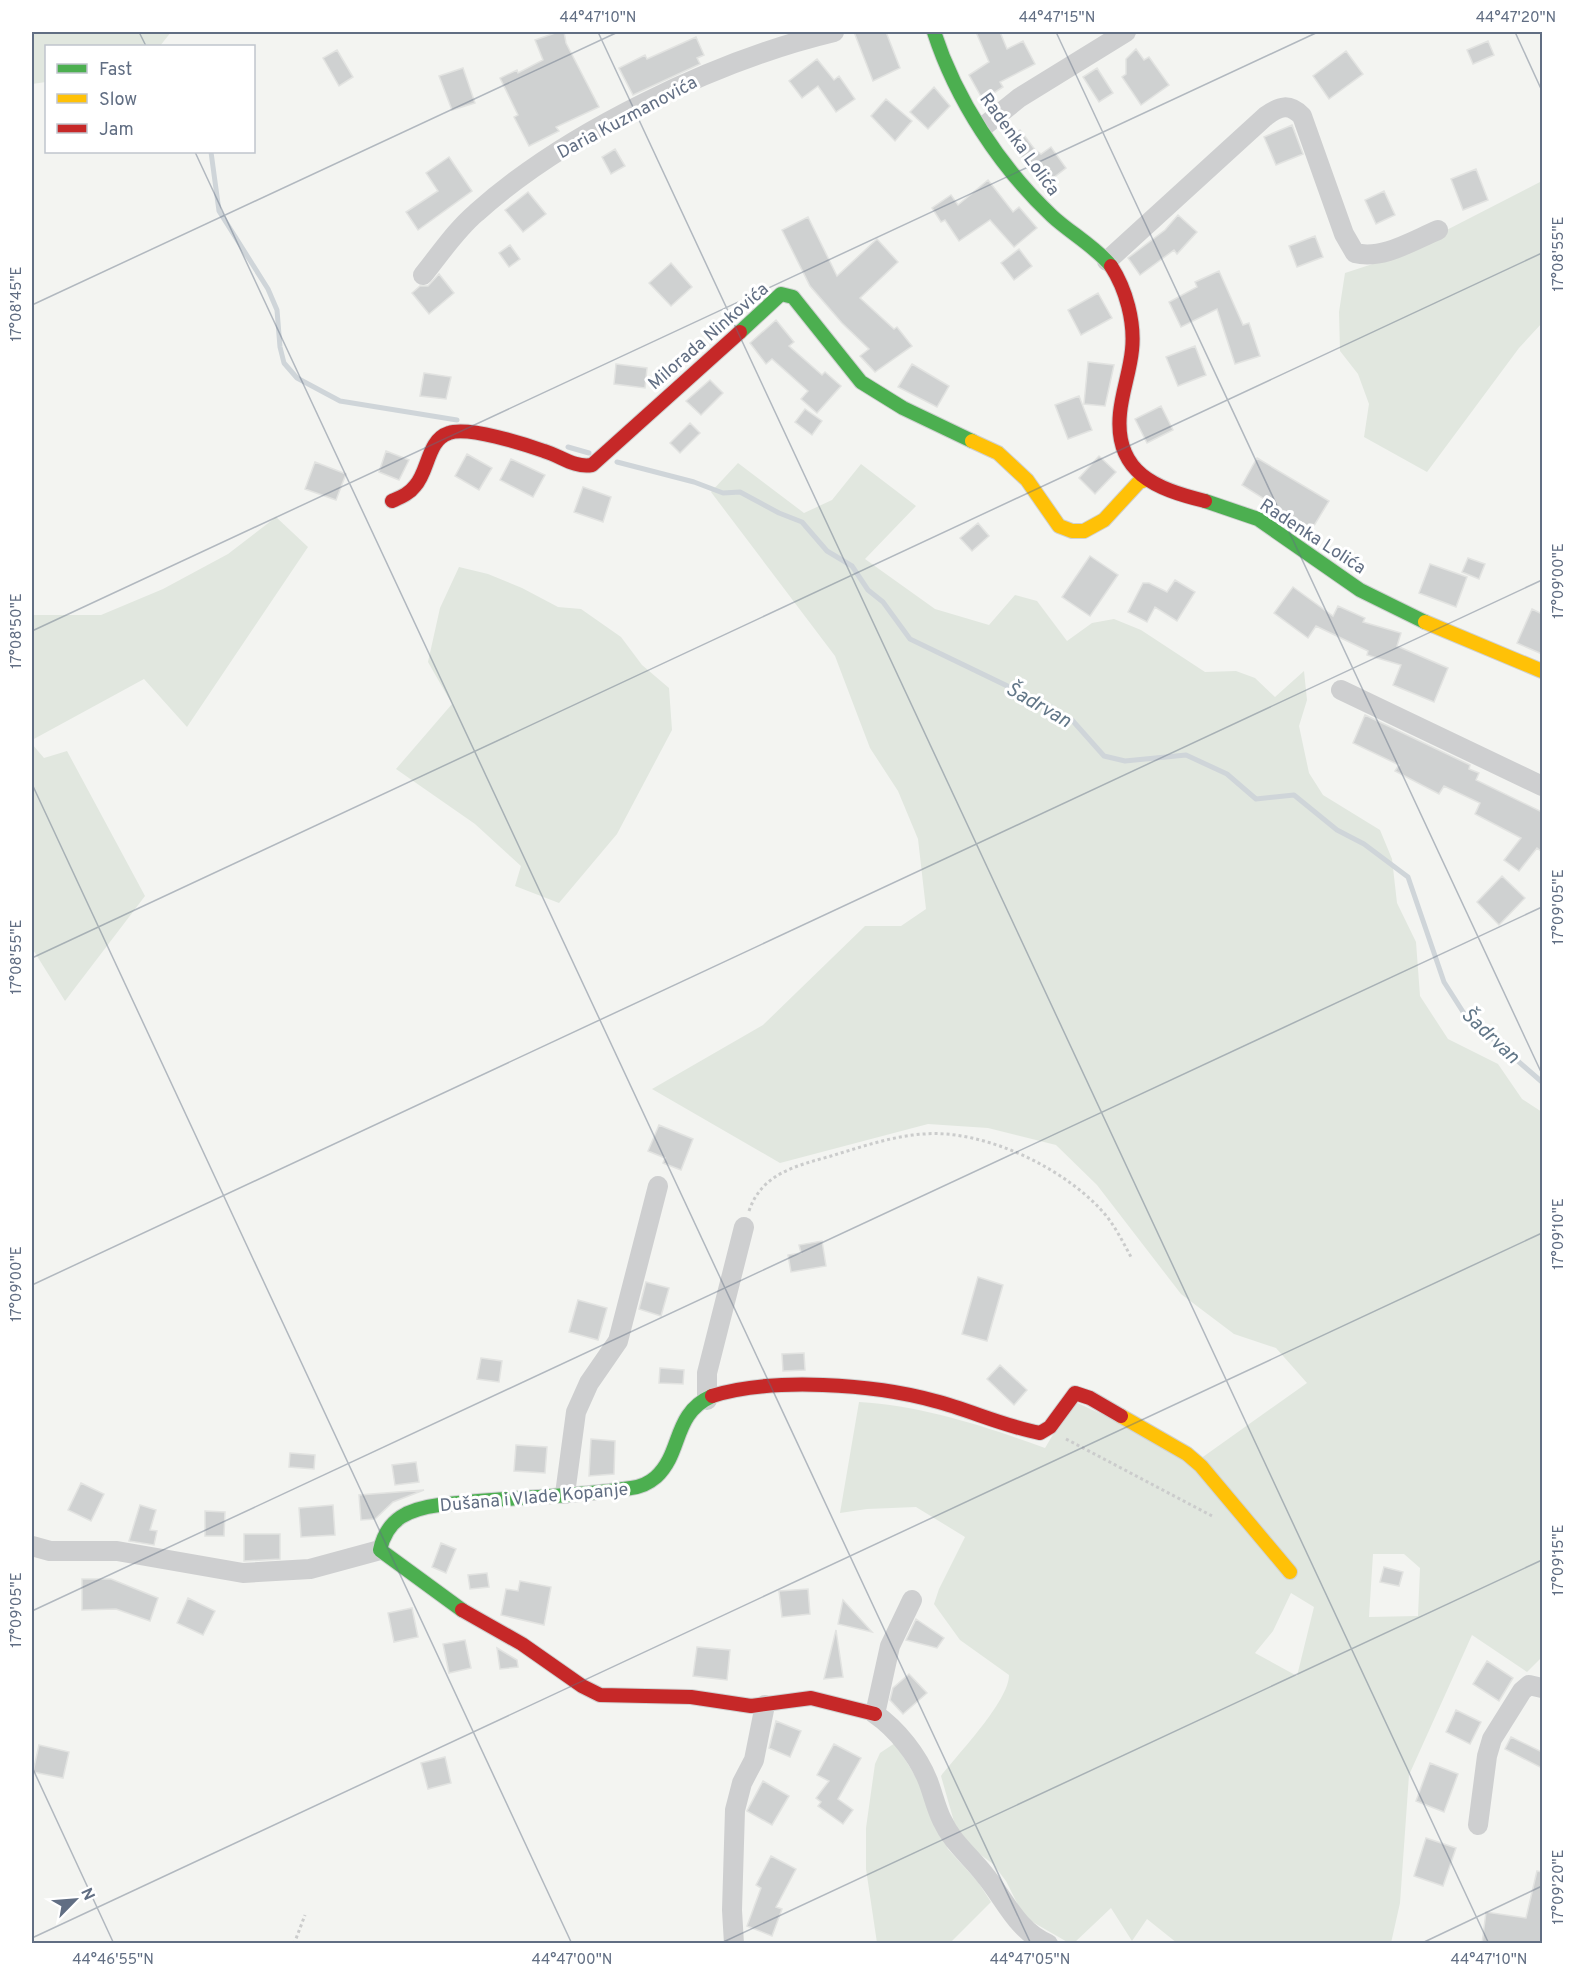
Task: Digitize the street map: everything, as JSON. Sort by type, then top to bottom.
[{"type":"street","name":"Daria Kuzmanovića","points":[[423,275],[474,214],[580,138],[714,72],[778,47],[834,32]]},
{"type":"street","name":"Radenka Lolića","points":[[934,32],[951,75],[983,127],[1028,191],[1063,226],[1107,261],[1123,291],[1133,337],[1129,372],[1120,410],[1121,442],[1129,462],[1145,480],[1156,487],[1243,512],[1315,555],[1354,585],[1412,616],[1497,655],[1542,671]]},
{"type":"street","points":[[983,127],[1019,98],[1126,32]]},
{"type":"street","points":[[1107,261],[1266,116],[1278,107],[1287,106],[1295,109],[1302,116],[1344,234],[1355,253],[1366,256],[1382,253],[1438,230]]},
{"type":"street","name":"Milorada Ninkovića","points":[[392,501],[405,498],[414,491],[421,480],[435,443],[442,434],[451,430],[462,430],[545,451],[581,466],[592,465],[759,311],[781,294],[793,297],[861,381],[913,413],[998,453],[1027,480],[1059,526],[1066,530],[1084,532],[1096,528],[1139,482],[1145,480]]},
{"type":"street","points":[[1341,690],[1542,786]]},
{"type":"street","points":[[565,1494],[576,1412],[589,1383],[618,1341],[658,1186]]},
{"type":"street","points":[[707,1400],[707,1373],[744,1227]]},
{"type":"street","name":"Dušana i Vlade Kopanje","points":[[380,1550],[384,1531],[400,1516],[415,1509],[485,1498],[638,1487],[656,1480],[669,1459],[680,1425],[697,1404],[738,1390],[779,1387],[889,1390],[936,1401],[1029,1431],[1040,1433],[1046,1429]]},
{"type":"street","points":[[1046,1429],[1068,1398],[1075,1393],[1090,1398],[1187,1454],[1201,1466],[1290,1572]]},
{"type":"street","points":[[32,1546],[50,1551],[117,1551],[243,1573],[310,1569],[380,1550],[461,1609],[522,1644],[582,1686],[600,1695],[691,1697],[765,1705],[781,1700],[811,1698],[875,1714],[886,1722],[915,1758],[927,1779],[941,1819],[960,1849],[983,1872],[1009,1911],[1023,1926],[1048,1944]]},
{"type":"street","points":[[875,1714],[891,1646],[912,1600]]},
{"type":"street","points":[[1478,1825],[1487,1756],[1492,1739],[1522,1691],[1529,1685],[1542,1688]]},
{"type":"street","points":[[734,1944],[732,1910],[735,1809],[742,1783],[754,1760],[765,1705]]},
{"type":"path","points":[[744,1227],[754,1198],[766,1182],[788,1168],[877,1142],[923,1134],[955,1134],[990,1142],[1047,1167],[1094,1203],[1119,1235],[1131,1257]]},
{"type":"path","points":[[1046,1429],[1216,1518]]},
{"type":"path","points":[[294,1944],[305,1915]]},
{"type":"shaded area","points":[[32,32],[171,32],[161,45],[45,45],[45,82],[32,84]]},
{"type":"shaded area","points":[[1542,181],[1542,323],[1519,348],[1427,472],[1364,437],[1369,404],[1358,374],[1340,351],[1339,312],[1345,273],[1394,257]]},
{"type":"shaded area","points":[[738,463],[804,513],[832,500],[861,464],[916,506],[865,559],[935,609],[989,625],[1015,595],[1037,601],[1067,641],[1092,623],[1114,619],[1141,630],[1205,672],[1236,671],[1255,678],[1275,697],[1304,671],[1307,700],[1299,726],[1309,773],[1323,795],[1380,830],[1392,859],[1397,903],[1416,942],[1420,996],[1448,1039],[1498,1064],[1522,1099],[1542,1112],[1542,1657],[1527,1672],[1472,1635],[1409,1775],[1400,1903],[1391,1943],[1177,1943],[1147,1919],[1132,1941],[1111,1908],[1074,1943],[1069,1943],[1024,1917],[1006,1881],[993,1864],[973,1849],[955,1825],[941,1776],[992,1713],[1007,1686],[1009,1675],[960,1640],[934,1604],[965,1537],[916,1507],[867,1509],[840,1513],[859,1402],[930,1413],[976,1425],[1045,1448],[1073,1401],[1200,1459],[1307,1383],[1276,1348],[1234,1334],[1181,1294],[1097,1185],[1056,1145],[988,1128],[928,1124],[780,1163],[652,1089],[763,1025],[865,926],[901,926],[926,909],[918,839],[898,791],[870,748],[835,656],[711,492]],"holes":[[[1373,1554],[1404,1554],[1420,1568],[1418,1616],[1369,1617]],[[1291,1593],[1314,1607],[1297,1676],[1255,1653],[1273,1631]]]},
{"type":"shaded area","points":[[276,517],[308,547],[187,727],[144,679],[32,740],[32,615],[101,615],[163,589],[228,554]]},
{"type":"shaded area","points":[[459,567],[488,574],[522,588],[558,607],[581,609],[621,637],[642,665],[669,688],[672,730],[617,834],[559,903],[515,886],[521,866],[475,824],[396,769],[452,704],[428,662],[440,608]]},
{"type":"shaded area","points":[[32,744],[44,758],[67,751],[145,896],[65,1001],[32,948]]},
{"type":"shaded area","points":[[895,1743],[917,1779],[948,1849],[978,1882],[991,1902],[950,1943],[877,1943],[866,1869],[866,1828],[875,1764],[880,1753]]},
{"type":"building","points":[[564,32],[566,43],[599,107],[556,127],[559,131],[529,146],[514,117],[518,115],[500,78],[517,70],[518,73],[543,60],[535,40]]},
{"type":"building","points":[[854,32],[886,32],[900,68],[873,81]]},
{"type":"building","points":[[976,32],[1000,32],[1007,49],[1023,41],[1035,64],[1000,82],[1003,87],[983,100],[969,75],[989,62]]},
{"type":"building","points":[[696,37],[704,55],[697,58],[700,64],[633,95],[619,68],[645,55],[647,59]]},
{"type":"building","points":[[1488,41],[1494,55],[1473,64],[1467,50]]},
{"type":"building","points":[[1136,49],[1144,60],[1149,57],[1169,85],[1141,105],[1122,77],[1126,74],[1126,59]]},
{"type":"building","points":[[337,50],[353,77],[339,86],[323,58]]},
{"type":"building","points":[[1346,51],[1363,74],[1329,99],[1313,76]]},
{"type":"building","points":[[817,59],[834,80],[839,76],[855,99],[836,112],[818,86],[802,98],[789,81]]},
{"type":"building","points":[[463,68],[475,103],[452,110],[439,76]]},
{"type":"building","points":[[1097,68],[1113,93],[1099,102],[1083,77]]},
{"type":"building","points":[[934,87],[950,106],[928,129],[910,112]]},
{"type":"building","points":[[886,99],[912,121],[895,141],[871,116]]},
{"type":"building","points":[[1292,125],[1303,154],[1276,165],[1264,137]]},
{"type":"building","points":[[1020,130],[1041,154],[1051,147],[1066,168],[1044,185],[1008,139]]},
{"type":"building","points":[[615,149],[625,166],[611,174],[602,157]]},
{"type":"building","points":[[449,157],[472,191],[418,230],[406,212],[438,191],[426,173]]},
{"type":"building","points":[[1476,169],[1488,200],[1463,210],[1451,179]]},
{"type":"building","points":[[988,180],[1013,212],[1019,207],[1037,228],[1014,247],[990,220],[959,241],[945,220],[941,222],[932,208],[951,195],[958,205]]},
{"type":"building","points":[[1384,191],[1395,215],[1376,224],[1365,200]]},
{"type":"building","points":[[528,192],[546,214],[523,232],[505,210]]},
{"type":"building","points":[[1178,215],[1197,232],[1177,254],[1174,250],[1140,275],[1128,258],[1165,230]]},
{"type":"building","points":[[808,217],[837,276],[877,239],[898,262],[860,298],[894,329],[897,327],[912,346],[875,372],[860,356],[869,349],[842,323],[810,286],[782,230]]},
{"type":"building","points":[[1315,236],[1323,257],[1297,267],[1289,246]]},
{"type":"building","points":[[510,245],[520,259],[509,267],[499,253]]},
{"type":"building","points":[[1019,249],[1032,266],[1014,280],[1001,263]]},
{"type":"building","points":[[671,263],[692,287],[671,306],[649,283]]},
{"type":"building","points":[[1219,271],[1243,325],[1249,323],[1260,356],[1235,364],[1217,309],[1181,327],[1169,302],[1197,287],[1195,282]]},
{"type":"building","points":[[439,274],[454,293],[429,314],[412,293],[420,286],[428,286]]},
{"type":"building","points":[[1098,293],[1112,318],[1081,335],[1068,310]]},
{"type":"building","points":[[776,320],[794,342],[789,346],[822,375],[825,372],[841,386],[817,413],[801,399],[808,391],[772,359],[766,364],[750,343]]},
{"type":"building","points":[[1195,346],[1206,375],[1178,386],[1166,357]]},
{"type":"building","points":[[1088,362],[1114,365],[1105,406],[1084,404]]},
{"type":"building","points":[[616,364],[647,368],[645,388],[614,384]]},
{"type":"building","points":[[912,364],[949,386],[937,407],[898,387]]},
{"type":"building","points":[[424,373],[451,377],[446,399],[420,396]]},
{"type":"building","points":[[710,380],[723,393],[701,415],[686,401]]},
{"type":"building","points":[[1079,396],[1092,430],[1068,439],[1055,405]]},
{"type":"building","points":[[1161,406],[1173,430],[1147,443],[1135,419]]},
{"type":"building","points":[[805,409],[822,421],[812,435],[795,422]]},
{"type":"building","points":[[690,423],[700,433],[680,453],[670,443]]},
{"type":"building","points":[[386,451],[409,460],[399,480],[379,472]]},
{"type":"building","points":[[467,454],[492,468],[479,490],[455,476]]},
{"type":"building","points":[[1099,456],[1116,472],[1095,494],[1079,478]]},
{"type":"building","points":[[1257,458],[1329,501],[1312,529],[1242,485]]},
{"type":"building","points":[[511,459],[545,475],[533,497],[500,480]]},
{"type":"building","points":[[315,462],[346,474],[336,500],[305,489]]},
{"type":"building","points":[[583,487],[611,497],[603,522],[574,512]]},
{"type":"building","points":[[978,523],[989,536],[972,551],[960,538]]},
{"type":"building","points":[[1090,556],[1118,575],[1090,616],[1062,597]]},
{"type":"building","points":[[1468,558],[1485,564],[1479,579],[1462,572]]},
{"type":"building","points":[[1430,564],[1467,577],[1456,607],[1419,593]]},
{"type":"building","points":[[1175,580],[1195,592],[1177,621],[1155,607],[1147,622],[1128,612],[1143,583],[1149,583],[1167,592]]},
{"type":"building","points":[[1293,587],[1333,616],[1338,606],[1365,618],[1363,622],[1401,633],[1397,646],[1448,668],[1434,702],[1393,685],[1401,665],[1367,655],[1368,651],[1316,626],[1308,638],[1274,613]]},
{"type":"building","points":[[1532,609],[1542,614],[1542,654],[1517,643]]},
{"type":"building","points":[[1365,715],[1470,765],[1469,769],[1479,773],[1476,780],[1542,812],[1542,852],[1537,848],[1519,871],[1504,860],[1521,838],[1475,814],[1480,803],[1444,786],[1439,794],[1395,771],[1399,765],[1353,743]]},
{"type":"building","points":[[1502,876],[1525,898],[1499,925],[1477,902]]},
{"type":"building","points":[[659,1125],[693,1139],[681,1170],[663,1163],[665,1158],[648,1151]]},
{"type":"building","points":[[822,1241],[826,1266],[791,1272],[788,1255],[801,1253],[799,1245]]},
{"type":"building","points":[[978,1277],[1003,1285],[987,1341],[962,1334]]},
{"type":"building","points":[[646,1282],[669,1288],[661,1316],[639,1309]]},
{"type":"building","points":[[578,1300],[607,1308],[598,1340],[569,1332]]},
{"type":"building","points":[[804,1353],[805,1370],[783,1371],[782,1354]]},
{"type":"building","points":[[481,1358],[502,1361],[499,1382],[477,1379]]},
{"type":"building","points":[[1000,1365],[1027,1390],[1014,1405],[987,1379]]},
{"type":"building","points":[[660,1368],[684,1370],[683,1384],[659,1383]]},
{"type":"building","points":[[591,1439],[615,1441],[614,1474],[589,1476]]},
{"type":"building","points":[[516,1445],[547,1447],[545,1473],[514,1471]]},
{"type":"building","points":[[290,1453],[315,1455],[314,1469],[289,1467]]},
{"type":"building","points":[[416,1462],[419,1482],[395,1485],[392,1465]]},
{"type":"building","points":[[81,1483],[104,1494],[91,1521],[68,1510]]},
{"type":"building","points":[[424,1490],[393,1502],[375,1519],[361,1520],[359,1495]]},
{"type":"building","points":[[140,1505],[156,1510],[150,1530],[157,1531],[154,1545],[129,1541]]},
{"type":"building","points":[[333,1505],[335,1535],[301,1537],[299,1508]]},
{"type":"building","points":[[205,1511],[225,1512],[224,1536],[205,1536]]},
{"type":"building","points":[[244,1534],[280,1534],[280,1559],[244,1561]]},
{"type":"building","points":[[441,1543],[456,1549],[446,1573],[432,1567]]},
{"type":"building","points":[[1384,1567],[1403,1572],[1399,1586],[1380,1582]]},
{"type":"building","points":[[487,1573],[489,1587],[470,1589],[468,1575]]},
{"type":"building","points":[[82,1579],[111,1579],[158,1598],[150,1621],[116,1609],[82,1610]]},
{"type":"building","points":[[520,1581],[551,1587],[544,1625],[501,1615],[506,1589],[518,1591]]},
{"type":"building","points":[[808,1589],[810,1614],[782,1617],[779,1591]]},
{"type":"building","points":[[188,1598],[215,1611],[203,1635],[177,1623]]},
{"type":"building","points":[[843,1600],[872,1632],[838,1624]]},
{"type":"building","points":[[412,1608],[418,1637],[394,1642],[388,1613]]},
{"type":"building","points":[[916,1619],[944,1638],[937,1648],[906,1640]]},
{"type":"building","points":[[836,1630],[843,1677],[824,1679]]},
{"type":"building","points":[[465,1640],[471,1668],[449,1673],[443,1644]]},
{"type":"building","points":[[697,1647],[730,1650],[727,1680],[693,1676]]},
{"type":"building","points":[[497,1648],[517,1660],[518,1667],[500,1669]]},
{"type":"building","points":[[1487,1661],[1513,1678],[1499,1701],[1473,1684]]},
{"type":"building","points":[[909,1674],[927,1693],[903,1714],[890,1700],[893,1688]]},
{"type":"building","points":[[1456,1710],[1481,1722],[1470,1744],[1446,1732]]},
{"type":"building","points":[[776,1721],[801,1731],[790,1757],[769,1748]]},
{"type":"building","points":[[1511,1737],[1542,1752],[1542,1768],[1505,1749]]},
{"type":"building","points":[[834,1744],[861,1758],[838,1799],[853,1810],[843,1824],[818,1806],[821,1802],[816,1798],[829,1781],[817,1775]]},
{"type":"building","points":[[39,1745],[69,1752],[63,1778],[33,1772]]},
{"type":"building","points":[[445,1757],[451,1783],[428,1789],[421,1763]]},
{"type":"building","points":[[1430,1763],[1458,1774],[1444,1812],[1416,1801]]},
{"type":"building","points":[[763,1781],[789,1796],[772,1825],[747,1811]]},
{"type":"building","points":[[1426,1838],[1456,1848],[1443,1886],[1414,1876]]},
{"type":"building","points":[[771,1856],[796,1869],[776,1907],[782,1909],[772,1936],[747,1926],[761,1888],[756,1885]]},
{"type":"building","points":[[1537,1871],[1542,1872],[1542,1944],[1482,1944],[1486,1912],[1526,1918]]},
{"type":"waterway","points":[[211,153],[219,211],[268,289],[277,310],[280,347],[284,363],[297,378],[340,401],[457,420]]},
{"type":"waterway","points":[[568,447],[589,453]]},
{"type":"waterway","name":"Šadrvan","points":[[617,462],[694,482],[723,493],[740,492],[779,513],[802,522],[827,551],[852,566],[868,590],[883,602],[910,639],[1053,708],[1072,720],[1104,756],[1125,761],[1186,755],[1227,774],[1256,799],[1294,795],[1337,830],[1364,844],[1408,877],[1444,982],[1465,1015],[1542,1082]]},
{"type":"traffic: fast","points":[[934,32],[954,83],[998,154],[1033,197],[1052,216],[1111,266]]},
{"type":"traffic: fast","points":[[740,332],[781,294],[793,297],[861,382],[903,408],[972,441]]},
{"type":"traffic: fast","points":[[1205,501],[1258,519],[1360,590],[1425,622]]},
{"type":"traffic: fast","points":[[462,1610],[380,1550],[388,1530],[401,1517],[418,1509],[439,1505],[584,1494],[641,1486],[656,1477],[665,1467],[690,1413],[712,1396]]},
{"type":"traffic: slow","points":[[972,441],[998,453],[1027,480],[1059,526],[1072,531],[1084,531],[1104,520],[1139,482],[1145,480]]},
{"type":"traffic: slow","points":[[1425,622],[1542,671]]},
{"type":"traffic: slow","points":[[1121,1416],[1187,1454],[1201,1466],[1290,1572]]},
{"type":"traffic: jam","points":[[1111,266],[1125,295],[1131,317],[1133,339],[1120,413],[1120,434],[1124,450],[1131,464],[1155,484],[1205,501]]},
{"type":"traffic: jam","points":[[392,501],[407,493],[420,480],[436,442],[449,433],[458,431],[496,437],[544,451],[579,465],[592,465],[740,332]]},
{"type":"traffic: jam","points":[[712,1396],[764,1386],[823,1385],[883,1390],[935,1401],[1040,1433],[1050,1427],[1075,1393],[1090,1398],[1121,1416]]},
{"type":"traffic: jam","points":[[462,1610],[522,1644],[582,1686],[600,1695],[691,1697],[751,1706],[811,1698],[875,1714]]}]
